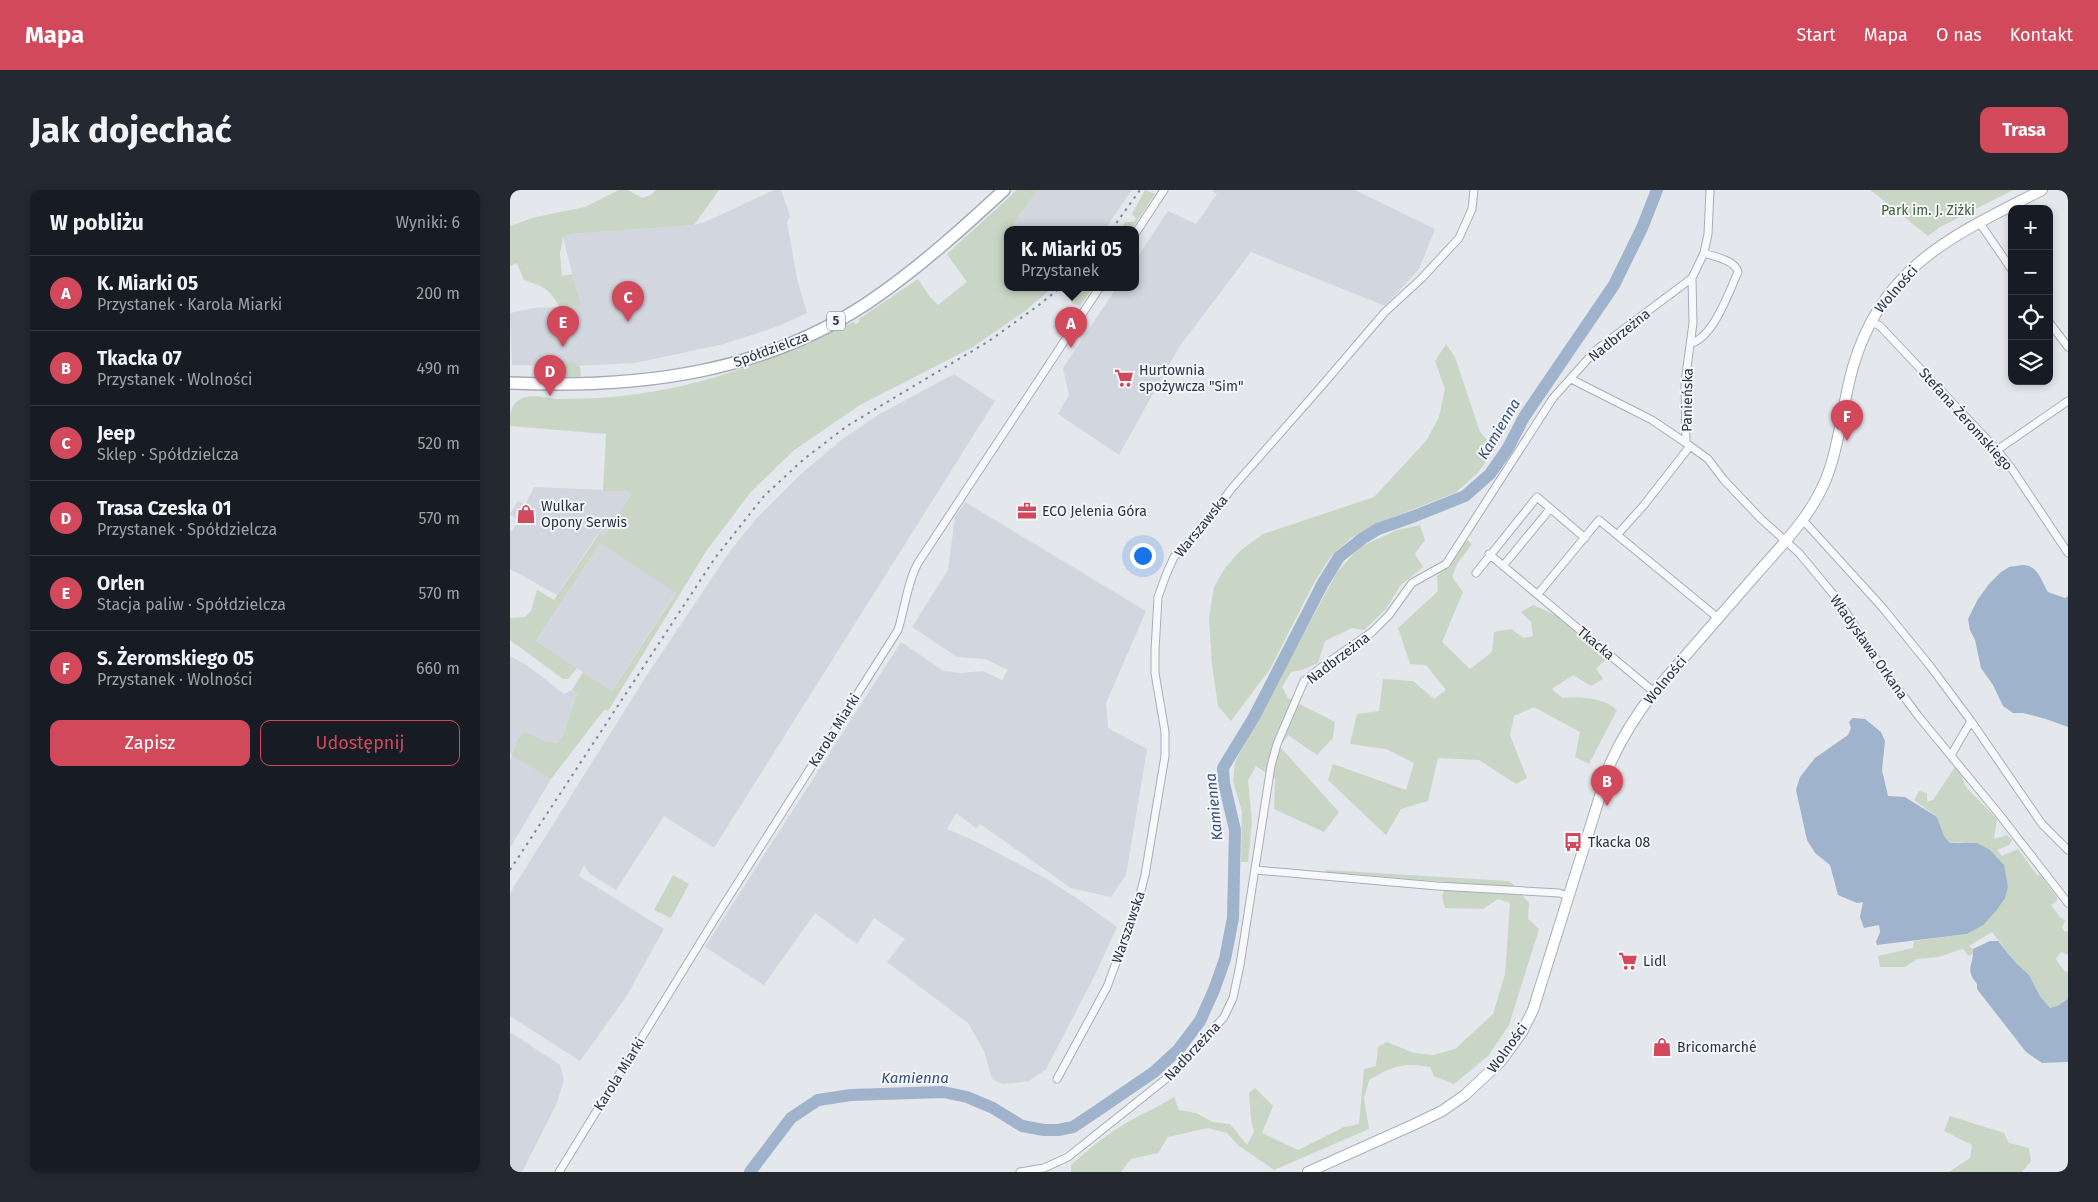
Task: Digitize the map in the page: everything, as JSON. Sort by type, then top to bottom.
[{"type":"main road","name":"Spółdzielcza","points":[[514,385],[588,385],[650,380],[715,368],[779,348],[833,323],[879,295],[948,240],[1004,190]]},
{"type":"street","points":[[1139,228],[1164,190]]},
{"type":"street","name":"Warszawska","points":[[1057,1079],[1107,987],[1137,906],[1145,875],[1165,756],[1166,732],[1155,673],[1158,597],[1174,557],[1203,526],[1232,488],[1385,312],[1422,278],[1459,238],[1472,209],[1474,190]]},
{"type":"street","name":"Nadbrzeżna","points":[[1020,1172],[1044,1168],[1068,1157],[1177,1070],[1215,1029],[1233,998],[1244,944],[1271,766],[1277,744],[1304,681],[1372,632],[1389,615],[1412,582],[1446,564],[1548,404],[1596,350],[1692,278],[1704,253],[1708,234],[1710,190]]},
{"type":"street","name":"Wolności","points":[[1308,1172],[1442,1111],[1465,1096],[1501,1061],[1522,1032],[1533,1010],[1610,764],[1634,717],[1786,540],[1819,494],[1829,472],[1853,365],[1870,321],[1891,292],[1925,257],[1954,236],[2042,190]]},
{"type":"street","points":[[1979,222],[2008,264]]},
{"type":"street","points":[[1691,342],[1702,337],[1714,322],[1738,272],[1737,268],[1732,264],[1704,253]]},
{"type":"street","name":"Panieńska","points":[[1692,278],[1691,342],[1685,382],[1688,444],[1708,459],[1724,480],[1761,519],[1786,540]]},
{"type":"street","name":"Karola Miarki","points":[[559,1172],[726,901],[898,630],[904,612],[911,575],[918,563],[1097,291]]},
{"type":"street","name":"Stefana Żeromskiego","points":[[1870,321],[1880,326],[1997,450],[2012,469],[2068,553]]},
{"type":"street","points":[[2053,327],[2068,347]]},
{"type":"street","points":[[1571,379],[1652,420],[1688,444],[1644,506],[1618,534]]},
{"type":"street","points":[[1997,450],[2068,401]]},
{"type":"street","points":[[1476,573],[1489,554],[1537,498],[1584,538]]},
{"type":"street","points":[[1503,566],[1550,509]]},
{"type":"street","name":"Władysława Orkana","points":[[1802,519],[1882,608],[1971,721],[2042,824],[2068,850]]},
{"type":"street","points":[[1538,594],[1599,520],[1718,618]]},
{"type":"street","name":"Władysława Orkana","points":[[1786,540],[1838,600],[1878,662],[1950,756],[1999,814],[2068,903]]},
{"type":"street","name":"Tkacka","points":[[1489,554],[1654,692]]},
{"type":"street","points":[[1950,756],[1971,721]]},
{"type":"street","points":[[1255,870],[1476,889],[1559,893],[1568,896]]},
{"type":"shaded area","points":[[774,190],[781,190],[790,216],[787,222],[797,279],[807,313],[779,326],[724,344],[635,363],[574,366],[512,365],[510,313],[534,308],[580,306],[563,237],[571,234],[694,225],[705,222]]},
{"type":"shaded area","points":[[1038,190],[1132,190],[1107,226],[1013,226]]},
{"type":"shaded area","points":[[1211,190],[1355,190],[1435,229],[1419,269],[1385,306],[1251,252],[1179,347],[1119,455],[1058,414],[1069,395],[1063,368],[1114,291],[1139,291],[1139,255],[1168,211],[1196,224],[1217,194]]},
{"type":"shaded area","points":[[954,374],[995,401],[714,848],[664,816],[616,890],[590,874],[584,865],[579,876],[664,929],[626,997],[580,1061],[510,1016],[510,893],[647,675],[730,551],[757,518],[801,474],[840,441],[878,415]]},
{"type":"shaded area","points":[[534,487],[630,491],[631,495],[604,536],[598,534],[557,595],[510,569],[510,530],[512,531],[518,521],[510,514],[518,501],[525,505]]},
{"type":"shaded area","points":[[965,502],[1146,611],[1106,703],[1108,728],[1147,749],[1126,875],[1111,897],[1071,888],[980,824],[976,828],[956,813],[947,829],[975,841],[1045,878],[1117,927],[1094,977],[1046,1069],[1029,1081],[1002,1084],[992,1079],[984,1051],[968,1023],[887,962],[905,939],[874,918],[857,944],[815,913],[764,985],[705,947],[901,642],[944,671],[961,673],[983,671],[1002,680],[1008,670],[985,659],[957,657],[912,627],[948,570],[955,517]]},
{"type":"shaded area","points":[[600,543],[676,592],[612,691],[536,641]]},
{"type":"shaded area","points":[[510,656],[528,666],[564,694],[572,690],[577,693],[563,736],[557,743],[545,741],[526,732],[513,756],[551,779],[510,848],[510,759],[512,756],[510,754]]},
{"type":"shaded area","points":[[510,1032],[560,1065],[564,1080],[556,1105],[522,1172],[510,1172]]},
{"type":"green space","points":[[619,190],[628,190],[642,198],[651,195],[656,190],[719,190],[694,225],[571,234],[563,237],[560,254],[562,276],[572,274],[581,306],[560,307],[545,289],[524,280],[517,263],[510,266],[510,226],[536,217],[585,207]]},
{"type":"green space","points":[[1017,190],[1038,190],[1013,224],[1014,226],[1004,226],[1004,291],[1048,291],[1025,311],[973,347],[860,405],[793,451],[750,493],[707,550],[608,711],[604,710],[551,779],[512,756],[518,739],[526,732],[545,741],[557,743],[563,736],[577,693],[572,690],[583,672],[612,691],[676,593],[600,543],[536,641],[577,668],[568,679],[563,679],[510,640],[510,618],[525,617],[531,611],[537,590],[554,600],[599,534],[604,536],[631,495],[629,491],[603,491],[606,434],[510,426],[511,413],[515,403],[531,396],[566,399],[630,395],[688,385],[716,377],[772,358],[853,322],[856,324],[859,322],[859,319],[918,279],[938,305],[967,282],[947,254]]},
{"type":"green space","points":[[1145,190],[1155,194],[1134,226],[1123,226],[1126,222],[1134,222],[1136,219],[1132,214]]},
{"type":"green space","name":"Park im. J. Ziżki","points":[[1870,190],[2013,190],[1940,227],[1928,236]]},
{"type":"green space","points":[[1076,291],[1090,291],[1080,306],[1072,303],[1071,298]]},
{"type":"green space","points":[[1446,344],[1455,357],[1480,432],[1495,448],[1478,473],[1455,493],[1373,525],[1351,538],[1331,556],[1314,583],[1270,669],[1231,721],[1218,706],[1212,665],[1209,618],[1214,587],[1225,568],[1241,550],[1263,534],[1374,497],[1426,441],[1439,417],[1445,389],[1435,361]]},
{"type":"green space","points":[[550,361],[571,362],[580,367],[581,375],[579,378],[538,378],[537,370]]},
{"type":"green space","points":[[1420,525],[1425,540],[1415,554],[1423,567],[1400,586],[1386,609],[1364,630],[1352,628],[1325,641],[1318,663],[1302,670],[1291,672],[1282,687],[1288,698],[1335,722],[1333,738],[1317,755],[1288,735],[1280,747],[1339,812],[1324,832],[1274,809],[1275,779],[1256,766],[1248,780],[1252,822],[1248,862],[1241,862],[1242,812],[1233,781],[1235,762],[1337,572],[1360,547],[1397,530]]},
{"type":"green space","points":[[1467,540],[1472,544],[1457,564],[1452,577],[1463,592],[1442,642],[1470,669],[1492,652],[1494,632],[1511,629],[1524,638],[1533,636],[1531,622],[1521,612],[1533,605],[1557,616],[1607,659],[1596,668],[1603,679],[1591,686],[1573,675],[1552,689],[1562,698],[1598,700],[1617,710],[1589,764],[1575,757],[1580,732],[1534,707],[1514,716],[1510,735],[1527,778],[1516,784],[1479,760],[1438,758],[1428,801],[1401,809],[1386,835],[1328,780],[1333,764],[1406,790],[1414,763],[1386,749],[1350,744],[1357,714],[1379,711],[1383,679],[1413,681],[1434,699],[1446,690],[1426,665],[1410,664],[1398,628],[1438,591],[1437,576]]},
{"type":"green space","points":[[1955,767],[1958,768],[1966,787],[1997,819],[1994,839],[2007,835],[2012,840],[2009,845],[1997,850],[2002,856],[2018,849],[2037,875],[2039,874],[2057,897],[2057,901],[2051,905],[2060,917],[2065,920],[2062,928],[2065,932],[2068,931],[2068,955],[2061,952],[2056,959],[2064,971],[2068,972],[2068,999],[2057,1006],[2050,1008],[2040,996],[2029,975],[2016,963],[1992,932],[1969,946],[1973,949],[1974,953],[1969,956],[1963,949],[1938,957],[1917,959],[1905,967],[1880,967],[1878,956],[1913,948],[1914,941],[1967,934],[1961,842],[1950,843],[1944,836],[1937,817],[1914,800],[1919,791],[1927,793],[1927,802],[1933,800]]},
{"type":"green space","points":[[1326,870],[1508,881],[1513,884],[1519,895],[1522,895],[1529,903],[1528,919],[1539,929],[1509,1025],[1488,1056],[1454,1084],[1434,1076],[1430,1067],[1398,1066],[1377,1075],[1369,1080],[1364,1098],[1369,1129],[1274,1170],[1238,1145],[1227,1133],[1208,1128],[1168,1137],[1158,1153],[1131,1159],[1121,1172],[1071,1172],[1071,1165],[1104,1138],[1126,1123],[1174,1097],[1179,1110],[1196,1113],[1213,1122],[1230,1124],[1247,1145],[1254,1132],[1249,1093],[1255,1088],[1273,1106],[1262,1133],[1298,1150],[1344,1127],[1359,1124],[1364,1069],[1376,1066],[1378,1047],[1387,1042],[1414,1053],[1433,1055],[1455,1049],[1493,1014],[1505,974],[1510,903],[1498,899],[1483,909],[1445,908],[1442,896],[1448,882],[1325,872]]},
{"type":"green space","points":[[673,875],[689,884],[671,918],[654,910]]},
{"type":"green space","points":[[1950,1116],[2004,1133],[2009,1143],[2029,1148],[2031,1161],[2022,1172],[1949,1172],[1970,1158],[1972,1145],[1944,1131]]},
{"type":"water","points":[[2022,565],[2035,570],[2048,592],[2065,598],[2068,596],[2068,727],[2023,713],[2013,713],[2003,706],[1993,685],[1981,668],[1975,640],[1970,630],[1968,619],[1978,599],[1989,584],[2009,567]]},
{"type":"water","points":[[1853,718],[1865,719],[1881,732],[1885,741],[1882,770],[1888,796],[1905,797],[1937,817],[1944,836],[1950,843],[1977,843],[1990,850],[2004,865],[2008,887],[2005,898],[1983,925],[1967,934],[1877,945],[1876,942],[1880,932],[1879,925],[1864,928],[1860,917],[1863,902],[1857,903],[1838,895],[1830,865],[1815,853],[1807,840],[1796,790],[1800,777],[1815,758],[1848,735],[1851,728],[1849,722]]},
{"type":"water","points":[[1990,941],[1998,941],[2016,963],[2029,975],[2040,996],[2050,1008],[2068,999],[2068,1062],[2042,1063],[2026,1052],[1977,989],[1977,984],[1970,970],[1973,949]]},
{"type":"waterway","name":"Kamienna","points":[[750,1172],[791,1118],[818,1100],[851,1095],[943,1092],[967,1097],[993,1108],[1022,1126],[1044,1130],[1058,1130],[1073,1127],[1154,1072],[1178,1050],[1200,1021],[1214,990],[1225,959],[1233,918],[1235,830],[1224,783],[1223,768],[1254,717],[1323,583],[1339,557],[1363,538],[1378,529],[1465,496],[1490,474],[1508,448],[1524,417],[1614,285],[1642,228],[1657,190]]},
{"type":"railway","points":[[1114,226],[1140,190]]},
{"type":"railway","points":[[510,870],[715,558],[764,496],[804,459],[847,426],[989,341],[1056,291]]},
{"type":"place","name":"Jeep","points":[[628,322]]},
{"type":"place","name":"Orlen","points":[[563,347]]},
{"type":"place","name":"K. Miarki 05","points":[[1071,348]]},
{"type":"place","name":"Hurtownia spożywcza \"Sim\"","points":[[1124,378]]},
{"type":"place","name":"Trasa Czeska 01","points":[[550,396]]},
{"type":"place","name":"S. Żeromskiego 05","points":[[1847,441]]},
{"type":"place","name":"ECO Jelenia Góra","points":[[1027,511]]},
{"type":"place","name":"Wulkar Opony Serwis","points":[[526,514]]},
{"type":"place","name":"Tkacka 07","points":[[1607,806]]},
{"type":"place","name":"Tkacka 08","points":[[1573,842]]},
{"type":"place","name":"Lidl","points":[[1628,961]]},
{"type":"place","name":"Bricomarché","points":[[1662,1047]]}]
